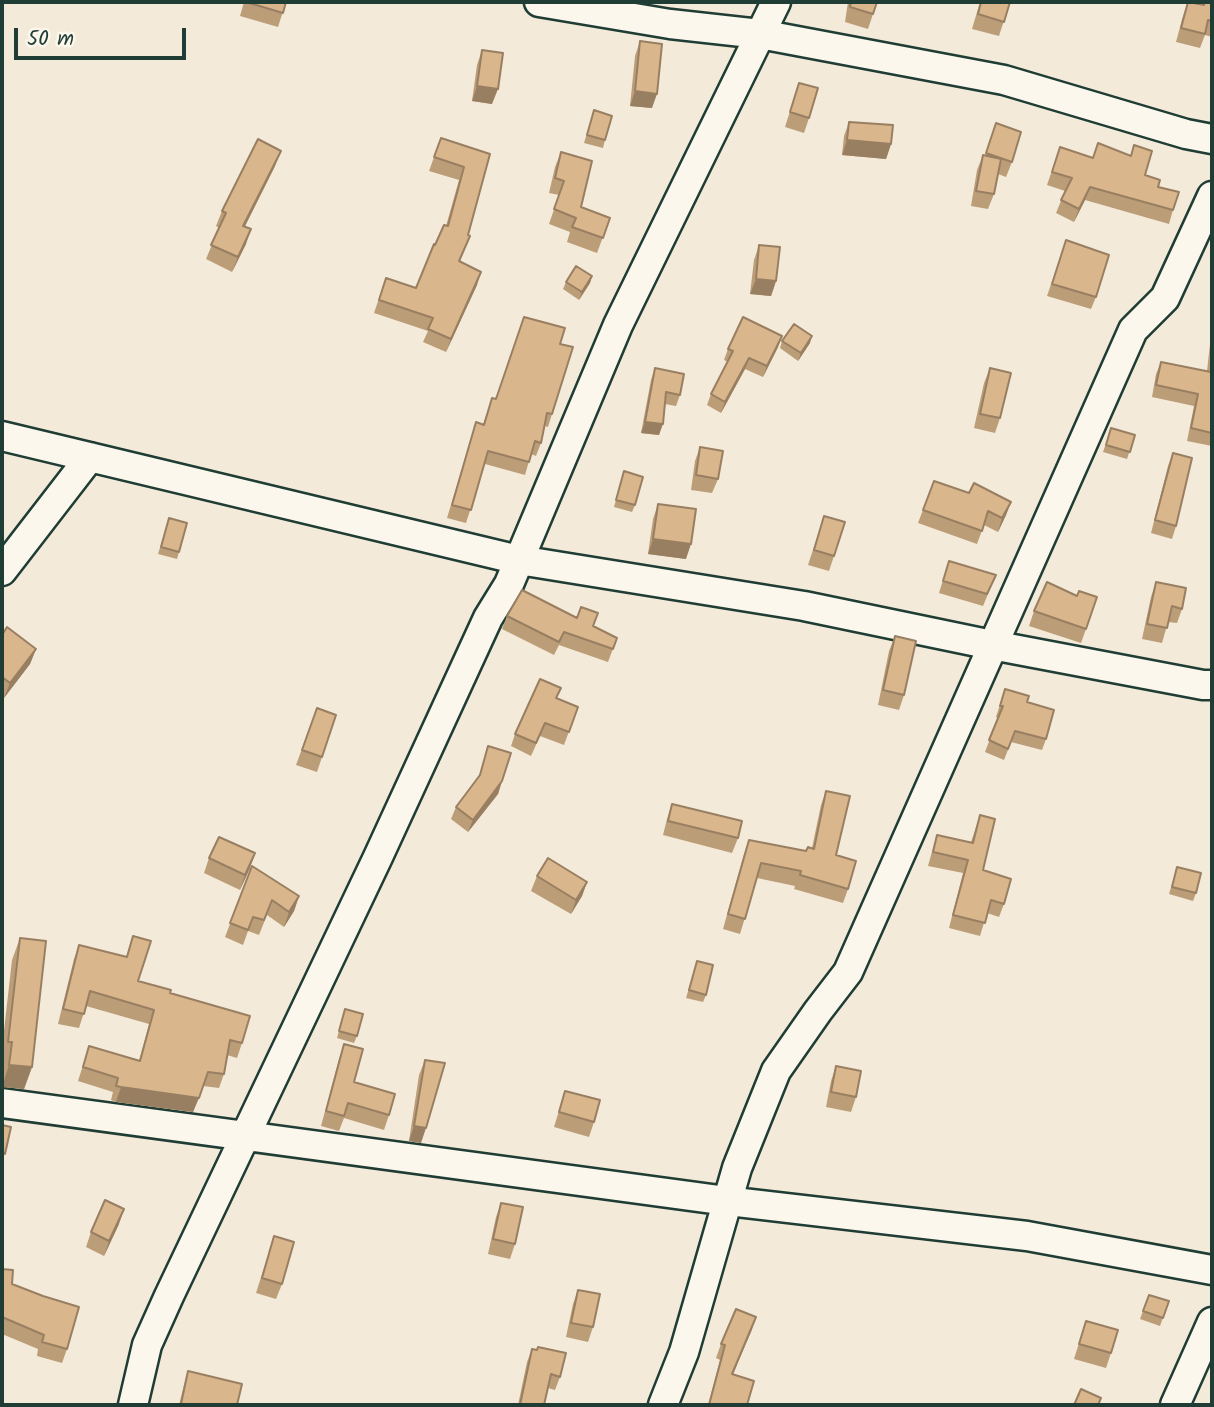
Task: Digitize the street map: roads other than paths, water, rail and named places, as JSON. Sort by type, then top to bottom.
[{"type":"street","points":[[538,2],[670,24],[760,34],[1004,80],[1186,134],[1212,139]]},
{"type":"street","points":[[134,1405],[148,1345],[488,618],[509,584],[618,325],[776,2]]},
{"type":"street","points":[[663,1405],[684,1352],[737,1168],[776,1071],[848,972],[1133,330],[1164,298],[1212,196]]},
{"type":"street","points":[[2,436],[519,560],[804,606],[992,645],[1212,685]]},
{"type":"street","points":[[2,571],[90,457]]},
{"type":"street","points":[[2,1103],[727,1201],[1027,1236],[1212,1270]]},
{"type":"street","points":[[1175,1405],[1212,1322]]}]
